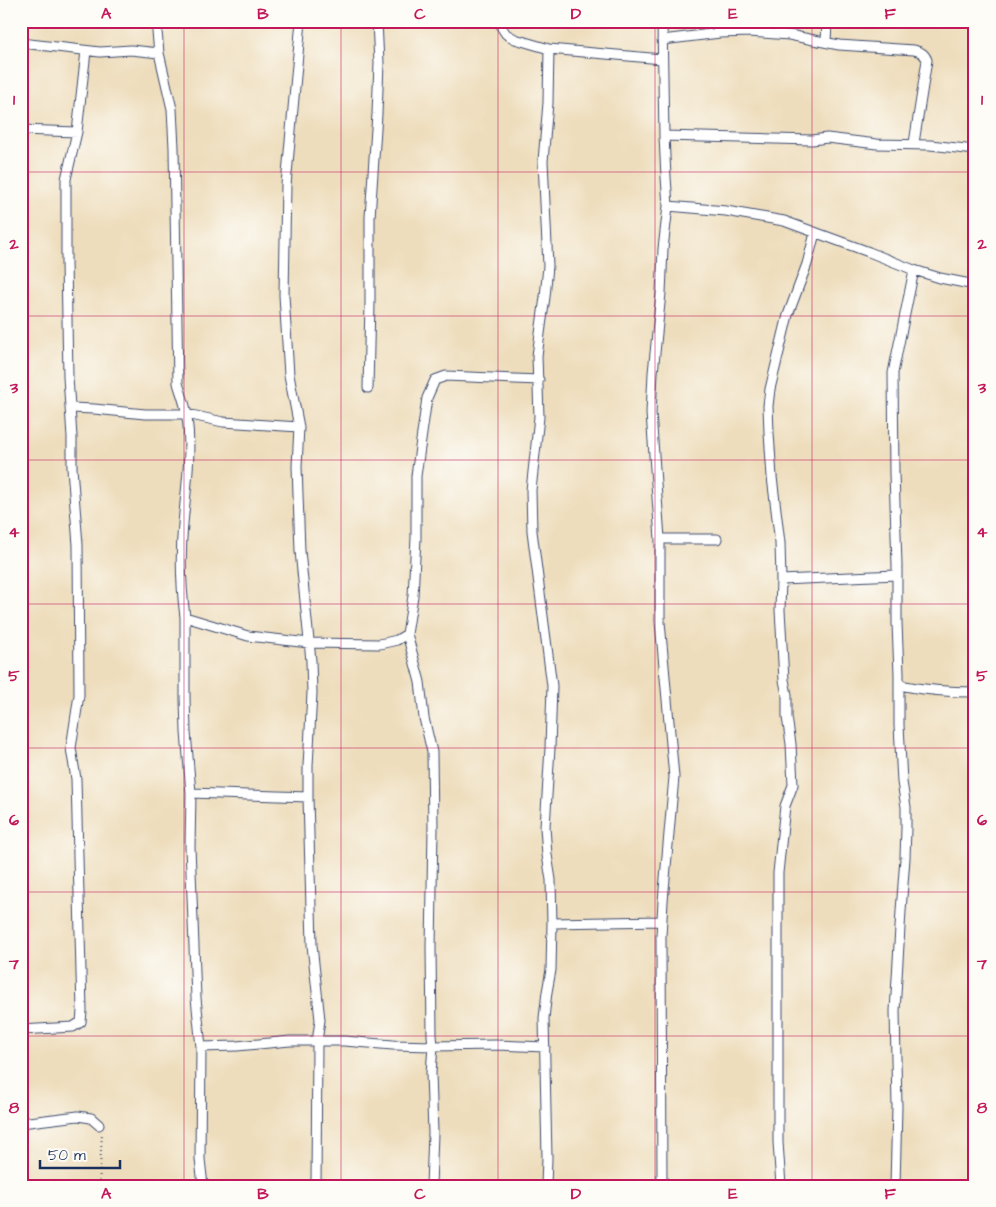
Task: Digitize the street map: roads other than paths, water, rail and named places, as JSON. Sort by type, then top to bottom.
[{"type":"street","points":[[156,21],[159,53],[172,109],[178,383],[187,414],[189,436],[181,565],[182,598],[185,617],[186,732],[191,793],[190,847],[196,998],[201,1047],[200,1152],[203,1186]]},
{"type":"street","points":[[301,21],[286,185],[284,295],[290,375],[299,427],[297,466],[299,533],[312,693],[308,797],[312,946],[320,1020],[317,1042],[316,1186]]},
{"type":"street","points":[[368,388],[370,217],[378,105],[378,21]]},
{"type":"street","points":[[500,21],[506,34],[515,39],[549,49],[662,59]]},
{"type":"street","points":[[662,21],[664,136],[668,206],[652,394],[652,436],[660,539],[660,622],[674,777],[662,921],[662,1186]]},
{"type":"street","points":[[826,42],[827,21]]},
{"type":"street","points":[[662,40],[749,32],[789,35],[839,45],[920,52],[925,55],[927,60],[914,143]]},
{"type":"street","points":[[21,43],[86,51],[130,50],[159,53]]},
{"type":"street","points":[[546,1186],[544,1018],[552,970],[552,923],[551,880],[545,827],[552,686],[532,531],[531,490],[539,417],[537,356],[548,266],[543,161],[548,103],[549,49]]},
{"type":"street","points":[[21,1030],[73,1027],[81,1022],[82,1012],[76,779],[71,748],[78,695],[78,545],[68,377],[66,179],[77,132],[86,51]]},
{"type":"street","points":[[21,130],[77,132]]},
{"type":"street","points":[[664,136],[812,140],[827,138],[877,144],[914,143],[975,150]]},
{"type":"street","points":[[668,206],[726,211],[784,221],[914,270],[940,278],[975,285]]},
{"type":"street","points":[[782,1186],[778,1132],[778,873],[785,806],[793,785],[787,695],[782,657],[780,543],[768,433],[768,406],[770,389],[788,315],[807,264],[815,232]]},
{"type":"street","points":[[895,1186],[897,1107],[895,1011],[905,858],[906,807],[900,750],[893,373],[914,270]]},
{"type":"street","points":[[431,1186],[431,1073],[433,1046],[431,948],[432,752],[424,718],[420,682],[407,634],[413,588],[416,538],[416,476],[427,398],[435,380],[446,376],[538,380]]},
{"type":"street","points":[[71,408],[145,414],[187,414],[223,422],[299,427]]},
{"type":"street","points":[[660,539],[717,539]]},
{"type":"street","points":[[781,580],[897,575]]},
{"type":"street","points":[[185,617],[248,636],[309,643],[380,644],[397,640],[407,634]]},
{"type":"street","points":[[899,685],[938,691],[975,692]]},
{"type":"street","points":[[191,793],[308,797]]},
{"type":"street","points":[[552,923],[662,921]]},
{"type":"street","points":[[201,1047],[290,1041],[344,1041],[433,1046],[496,1045],[545,1047]]},
{"type":"street","points":[[21,1123],[78,1116],[91,1118],[99,1125]]}]
